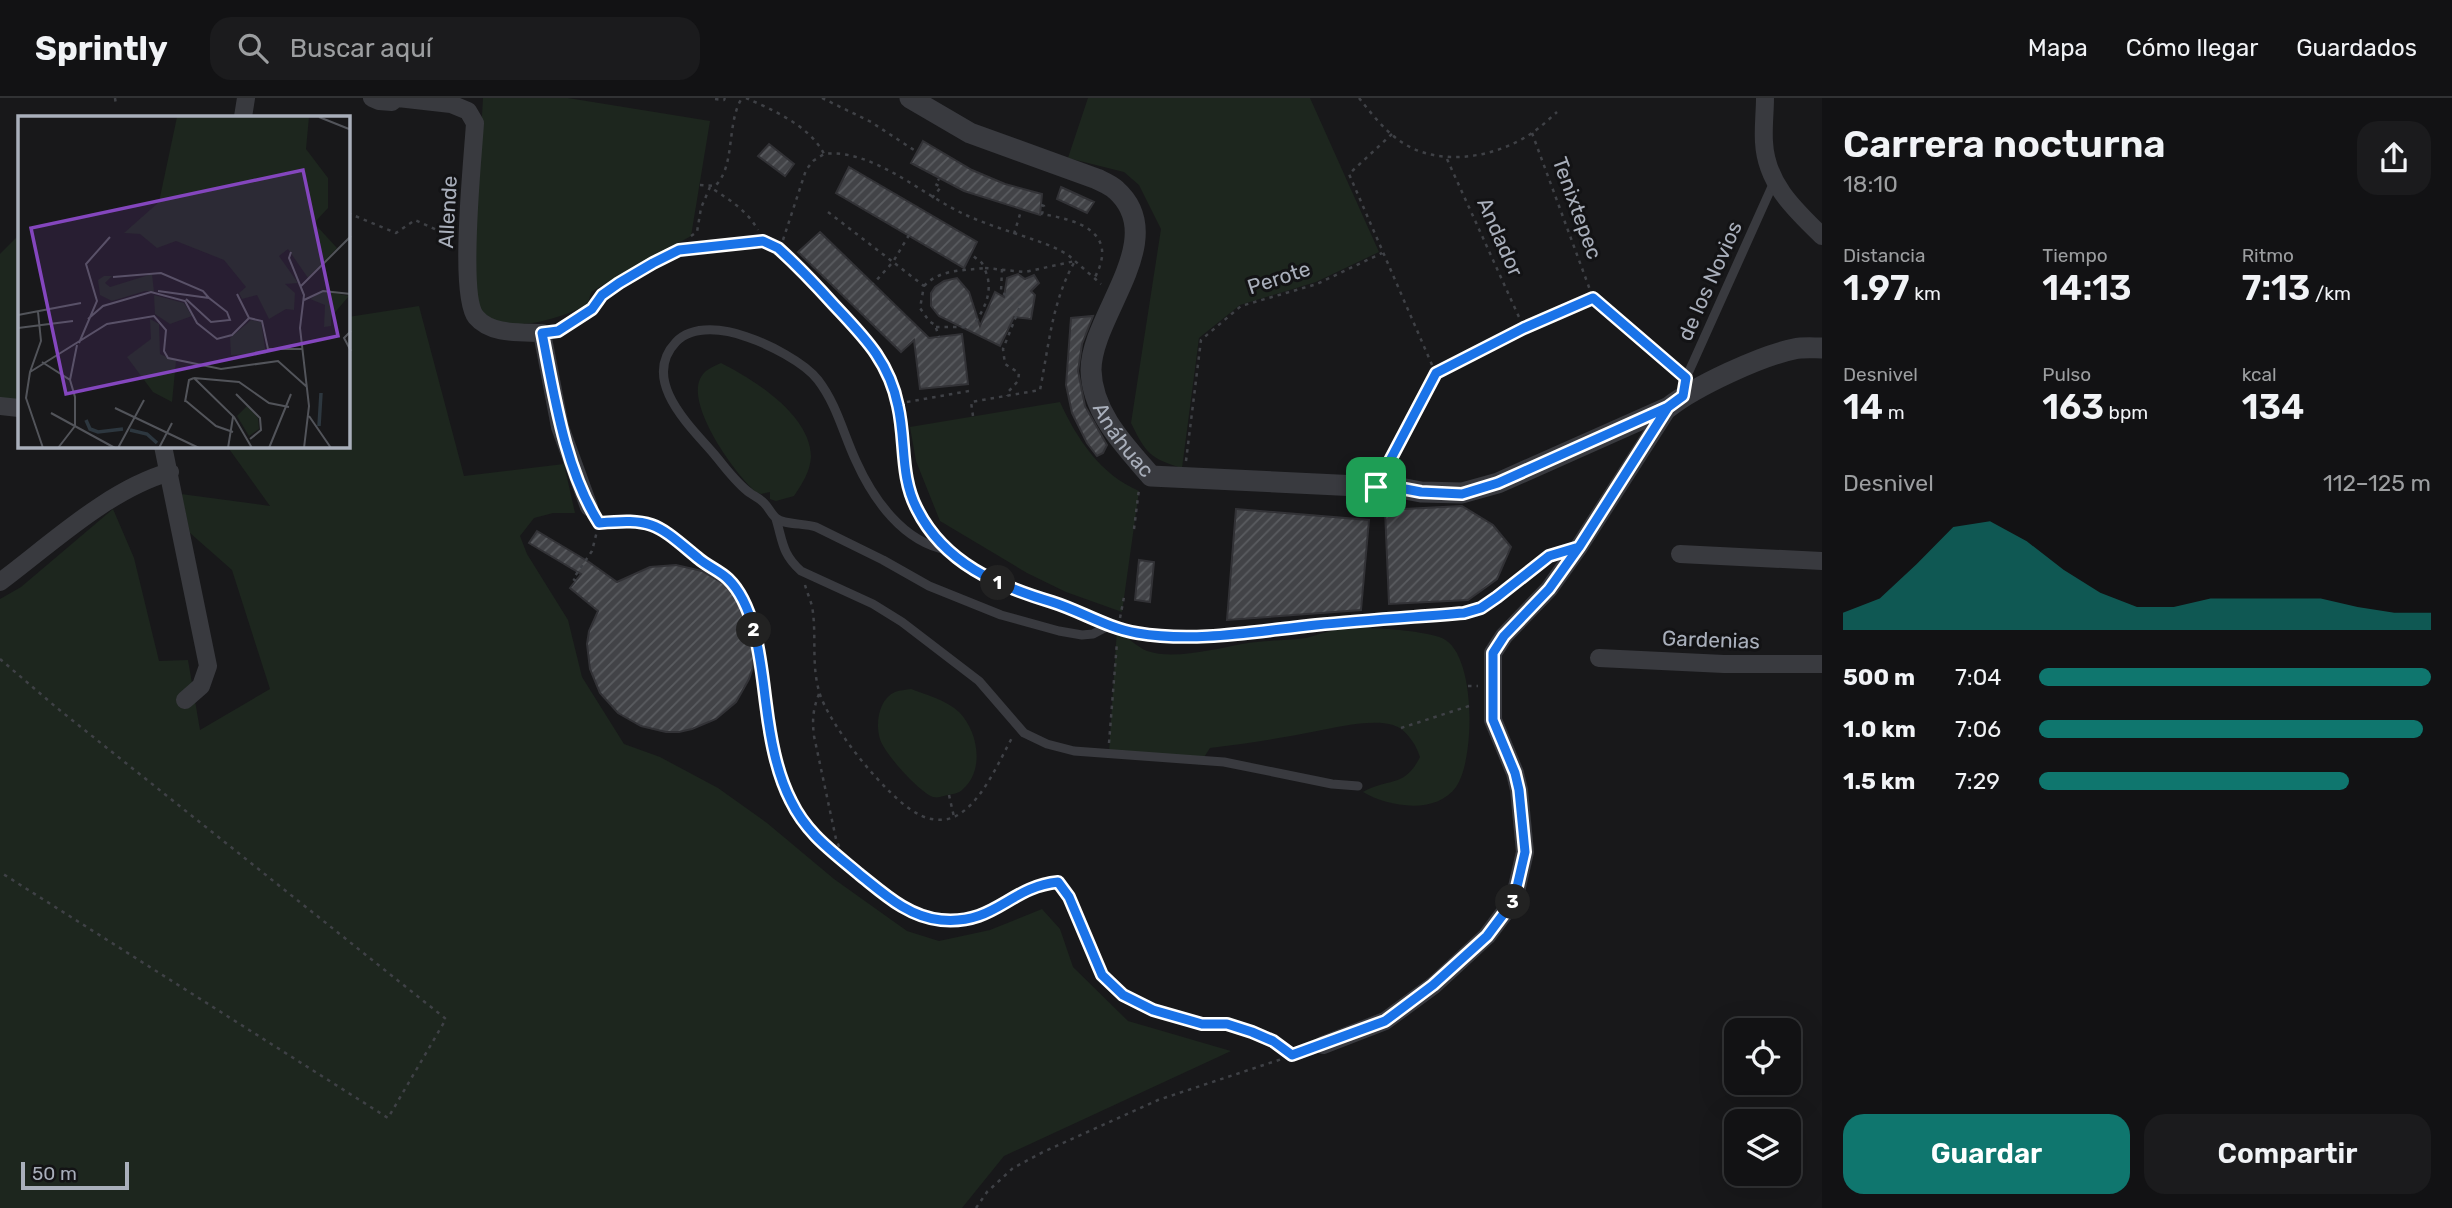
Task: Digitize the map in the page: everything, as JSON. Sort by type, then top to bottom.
[{"type":"street","points":[[243,116],[246,98]]},
{"type":"street","name":"Allende","points":[[372,98],[391,102],[397,98],[451,104],[468,111],[475,123],[468,245],[469,301],[476,317],[497,330],[542,333]]},
{"type":"street","name":"Anáhuac","points":[[911,98],[970,133],[1097,179],[1116,189],[1123,199],[1136,231],[1135,242],[1128,269],[1098,331],[1091,370],[1098,401],[1112,430],[1151,476],[1400,488],[1462,494],[1498,483],[1679,394],[1749,364],[1796,348],[1822,348]]},
{"type":"street","points":[[1765,98],[1764,144],[1774,182],[1791,206],[1822,236]]},
{"type":"street","points":[[542,333],[560,427],[594,515]]},
{"type":"street","points":[[1323,1045],[1385,1021],[1414,999],[1487,936],[1514,900],[1525,852],[1515,773],[1493,720],[1493,653],[1504,636],[1549,589],[1679,394]]},
{"type":"street","points":[[0,406],[18,408]]},
{"type":"street","points":[[164,448],[208,666],[201,686],[185,700]]},
{"type":"street","points":[[0,582],[105,503],[146,479],[170,472]]},
{"type":"street","points":[[1680,554],[1822,561]]},
{"type":"street","name":"Gardenias","points":[[1599,658],[1724,664],[1822,664]]},
{"type":"lane","name":"de los Novios","points":[[1679,394],[1774,182]]},
{"type":"lane","points":[[542,333],[558,331],[565,327],[592,309],[602,295],[619,283],[679,250],[763,241],[778,248],[874,348],[888,374],[898,404],[906,482],[923,522],[932,534],[969,568],[1009,589],[1062,605],[1113,627],[1182,638],[1464,613],[1481,608],[1549,556],[1579,547]]},
{"type":"lane","points":[[947,550],[925,544],[913,536],[883,506],[855,459],[834,402],[818,379],[796,361],[772,347],[742,335],[709,330],[685,335],[673,346],[664,364],[663,375],[675,407],[735,478],[749,493],[762,501],[776,519],[782,546],[792,563],[801,571],[873,604],[902,622],[979,681],[1024,733],[1047,744],[1074,751],[1224,762],[1332,784],[1358,786]]},
{"type":"lane","points":[[776,519],[816,527],[929,586],[1001,615],[1082,635],[1113,627]]},
{"type":"path","points":[[115,98],[116,105]]},
{"type":"path","points":[[715,99],[725,98]]},
{"type":"path","points":[[710,187],[722,180],[731,129],[744,98],[800,126],[820,146],[824,154]]},
{"type":"path","points":[[822,98],[871,122],[917,152]]},
{"type":"path","points":[[1359,98],[1401,142],[1424,153],[1446,158],[1476,155],[1504,148],[1532,133],[1557,112]]},
{"type":"path","name":"Tenixtepec","points":[[1532,133],[1593,298],[1679,394]]},
{"type":"path","points":[[1392,134],[1349,174],[1436,373]]},
{"type":"path","points":[[778,248],[786,234],[806,170],[824,154],[838,152],[899,176],[962,214],[1053,247],[1075,261],[1109,290]]},
{"type":"path","name":"Andador","points":[[1446,158],[1524,328]]},
{"type":"path","points":[[932,198],[941,187],[935,184],[939,179]]},
{"type":"path","points":[[700,185],[710,187],[752,219],[763,241]]},
{"type":"path","points":[[691,236],[697,232],[701,208],[710,187]]},
{"type":"path","points":[[1041,205],[1044,206],[1042,215],[1065,218],[1083,225],[1096,236],[1101,245],[1102,257],[1094,278]]},
{"type":"path","points":[[1014,234],[1021,211]]},
{"type":"path","points":[[828,212],[924,286]]},
{"type":"path","points":[[350,214],[396,233],[415,220],[468,245]]},
{"type":"path","points":[[873,284],[892,262],[909,235]]},
{"type":"path","name":"Perote","points":[[1186,460],[1200,340],[1241,306],[1317,284],[1382,253]]},
{"type":"path","points":[[936,327],[972,327],[980,315],[990,286],[982,263],[972,255]]},
{"type":"path","points":[[940,337],[936,327],[920,308],[924,286],[944,272],[984,268],[1025,272],[1075,261]]},
{"type":"path","points":[[973,416],[971,402],[1040,390],[1054,310],[1064,279],[1075,261]]},
{"type":"path","points":[[1002,269],[1001,292],[1021,304],[1002,352],[1005,364],[1019,376],[1007,396]]},
{"type":"path","points":[[1376,487],[1436,373],[1524,328],[1593,298]]},
{"type":"path","points":[[898,404],[969,391]]},
{"type":"path","points":[[1134,529],[1140,483]]},
{"type":"path","points":[[576,581],[573,579],[592,551],[594,515],[659,526],[700,560],[729,579],[736,589],[756,637],[776,759],[788,795],[819,841],[898,904],[915,914],[940,920],[978,917],[1032,887],[1058,882],[1069,897],[1102,975],[1123,995],[1153,1010],[1202,1024],[1227,1024],[1252,1032],[1273,1041],[1292,1055]]},
{"type":"path","points":[[801,571],[811,604],[814,660],[820,694],[845,738],[876,777],[915,813],[928,819],[954,817],[984,791],[1019,727]]},
{"type":"path","points":[[1109,752],[1113,627],[1124,597]]},
{"type":"path","points":[[0,659],[57,708],[446,1019],[388,1118],[0,872]]},
{"type":"path","points":[[820,694],[812,721],[814,736],[823,788],[836,839],[846,863]]},
{"type":"path","points":[[1401,728],[1469,706]]},
{"type":"path","points":[[948,795],[954,817]]},
{"type":"path","points":[[976,1208],[987,1192],[1013,1168],[1043,1152],[1158,1100],[1323,1045]]},
{"type":"shaded area","points":[[483,98],[568,98],[710,121],[691,236],[591,292],[588,304],[565,315],[535,322],[506,324],[483,314],[472,294]]},
{"type":"shaded area","points":[[1088,98],[1310,98],[1379,252],[1316,282],[1240,305],[1199,338],[1182,468],[1162,461],[1150,453],[1131,423],[1161,229],[1139,185],[1124,172],[1068,158]]},
{"type":"shaded area","points":[[18,236],[18,408],[0,405],[0,254]]},
{"type":"shaded area","points":[[419,306],[464,476],[564,464],[575,513],[553,513],[534,518],[520,536],[527,554],[568,620],[582,677],[624,744],[660,757],[718,788],[767,823],[834,879],[907,931],[939,941],[990,930],[1042,909],[1060,929],[1073,967],[1128,1021],[1231,1051],[1004,1156],[962,1208],[0,1208],[0,599],[21,587],[113,509],[134,558],[159,661],[188,660],[200,730],[270,689],[232,570],[190,533],[181,494],[270,506],[228,448],[350,448],[350,317]]},
{"type":"shaded area","points":[[721,363],[778,400],[801,427],[811,457],[807,473],[794,496],[776,501],[770,499],[770,492],[756,492],[737,471],[715,439],[700,406],[698,391],[704,373]]},
{"type":"shaded area","points":[[1060,402],[1091,454],[1113,475],[1139,491],[1122,612],[1066,592],[1027,573],[940,521],[916,461],[910,427]]},
{"type":"shaded area","points":[[1352,628],[1407,631],[1442,638],[1453,648],[1462,664],[1467,685],[1469,732],[1462,774],[1456,787],[1447,796],[1424,805],[1398,804],[1363,792],[1402,778],[1420,757],[1406,733],[1385,723],[1355,724],[1210,748],[1199,765],[1187,758],[1109,752],[1117,629],[1147,651],[1169,654],[1306,638]]},
{"type":"shaded area","points":[[911,689],[954,708],[971,729],[976,750],[974,772],[970,781],[959,792],[937,797],[927,794],[903,771],[880,739],[878,726],[885,700],[895,692]]},
{"type":"building","points":[[923,141],[972,170],[1005,184],[1042,194],[1040,215],[964,191],[911,163]]},
{"type":"building","points":[[769,144],[794,164],[785,176],[758,156]]},
{"type":"building","points":[[849,167],[977,242],[964,268],[836,193]]},
{"type":"building","points":[[1061,187],[1094,202],[1087,213],[1057,199]]},
{"type":"building","points":[[820,232],[929,338],[962,334],[968,384],[920,389],[914,340],[901,352],[798,252]]},
{"type":"building","points":[[1018,274],[1025,279],[1034,275],[1039,283],[1031,291],[1035,295],[1031,319],[1014,317],[1000,346],[939,316],[931,306],[931,293],[935,287],[944,281],[957,278],[969,292],[980,326],[995,292],[1004,297],[1007,278]]},
{"type":"building","points":[[1093,316],[1082,344],[1078,371],[1085,406],[1107,445],[1103,453],[1097,456],[1087,443],[1072,413],[1066,385],[1071,318]]},
{"type":"building","points":[[1462,506],[1493,525],[1511,547],[1497,579],[1468,600],[1389,604],[1385,510]]},
{"type":"building","points":[[1236,509],[1369,520],[1361,610],[1227,620]]},
{"type":"building","points":[[537,531],[617,582],[650,567],[676,565],[702,571],[724,584],[742,604],[755,640],[753,667],[736,702],[716,719],[679,732],[641,726],[618,713],[600,693],[590,669],[587,644],[589,631],[598,611],[570,588],[581,574],[529,543]]},
{"type":"building","points":[[1139,560],[1154,562],[1150,602],[1135,600]]},
{"type":"route","points":[[1376,487],[1436,373],[1524,328],[1593,298],[1686,378],[1683,396],[1668,407],[1644,445],[1579,547],[1549,589],[1504,636],[1493,653],[1493,720],[1515,773],[1525,852],[1514,900],[1487,936],[1433,985],[1385,1021],[1292,1055],[1273,1041],[1252,1032],[1227,1024],[1202,1024],[1153,1010],[1123,995],[1102,975],[1069,897],[1058,882],[1032,887],[978,917],[940,920],[915,914],[898,904],[830,852],[806,824],[791,802],[785,787],[776,759],[756,637],[736,589],[729,579],[700,560],[659,526],[625,521],[599,523],[589,507],[560,427],[542,333],[558,331],[572,323],[592,309],[602,295],[619,283],[679,250],[763,241],[778,248],[874,348],[888,374],[896,398],[906,482],[913,501],[923,522],[950,552],[969,568],[1009,589],[1062,605],[1117,629],[1182,638],[1464,613],[1481,608],[1549,556],[1579,547],[1668,407],[1498,483],[1462,494],[1376,487]]}]
